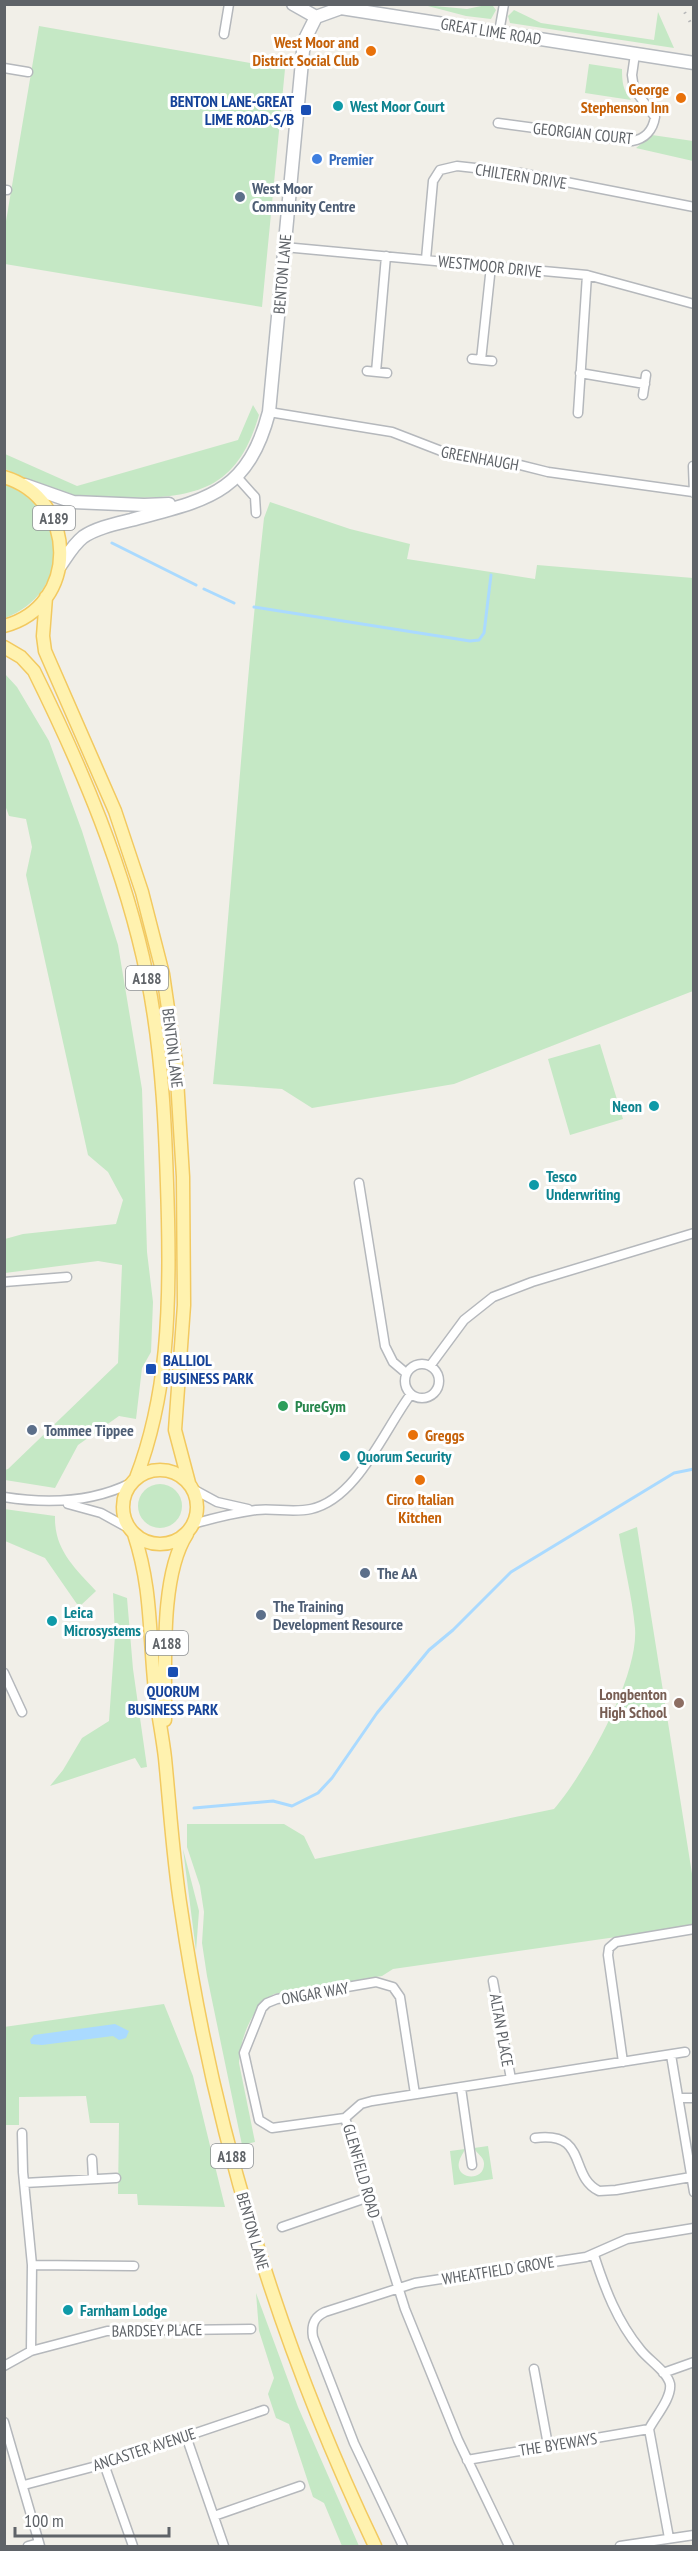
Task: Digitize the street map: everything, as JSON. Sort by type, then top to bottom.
[{"type":"main road","points":[[293,4],[316,17]]},
{"type":"main road","name":"GREAT LIME ROAD","points":[[316,17],[341,8],[693,63]]},
{"type":"main road","name":"BENTON LANE","points":[[60,566],[72,548],[90,533],[196,502],[220,491],[237,477],[258,446],[269,412],[303,51],[316,17]]},
{"type":"main road","name":"A189","points":[[4,477],[21,484],[40,498],[54,518],[61,542],[60,566],[46,597],[30,614],[4,626]]},
{"type":"main road","name":"BENTON LANE","points":[[21,484],[61,499],[87,503],[144,505],[196,502]]},
{"type":"main road","name":"BENTON LANE","points":[[46,597],[43,636],[45,651],[121,827],[142,892],[166,995],[180,1111],[185,1257],[182,1356],[175,1430],[191,1486]]},
{"type":"main road","name":"BENTON LANE","points":[[4,647],[29,664],[62,726],[108,841],[129,906],[147,978],[163,1113],[168,1237],[167,1344],[159,1400],[148,1445],[134,1480]]},
{"type":"main road","points":[[134,1480],[148,1472],[162,1469],[174,1473],[191,1486]]},
{"type":"main road","name":"A188","points":[[132,1532],[124,1516],[123,1503],[134,1480]]},
{"type":"main road","name":"A188","points":[[191,1486],[198,1503],[191,1528]]},
{"type":"main road","points":[[132,1532],[147,1542],[158,1544],[173,1541],[191,1528]]},
{"type":"main road","name":"BENTON LANE","points":[[165,1757],[170,1583],[176,1554],[191,1528]]},
{"type":"main road","name":"BENTON LANE","points":[[132,1532],[148,1585],[155,1695],[165,1757],[172,1842],[187,1948],[209,2064],[235,2167],[265,2271],[324,2430],[375,2547]]},
{"type":"street","points":[[225,34],[229,4]]},
{"type":"street","points":[[499,32],[504,4]]},
{"type":"street","name":"GEORGIAN COURT","points":[[498,123],[632,141],[641,139],[652,129],[655,117],[634,89],[632,75],[635,54]]},
{"type":"street","points":[[4,68],[28,72]]},
{"type":"street","name":"CHILTERN DRIVE","points":[[426,260],[433,181],[437,173],[446,167],[520,173],[693,207]]},
{"type":"street","name":"WESTMOOR DRIVE","points":[[284,247],[587,275],[693,304]]},
{"type":"street","points":[[386,256],[372,372],[387,373]]},
{"type":"street","points":[[491,266],[477,359],[492,361]]},
{"type":"street","points":[[578,413],[587,275]]},
{"type":"street","points":[[580,373],[646,380],[643,395]]},
{"type":"street","name":"GREENHAUGH","points":[[269,412],[392,432],[448,454],[488,457],[548,472],[693,492],[693,466]]},
{"type":"street","points":[[237,477],[255,497],[256,513]]},
{"type":"street","points":[[359,1183],[385,1346],[393,1362],[406,1373]]},
{"type":"street","points":[[430,1366],[464,1320],[493,1297],[523,1285],[693,1233]]},
{"type":"street","points":[[4,1282],[67,1277]]},
{"type":"street","points":[[417,1365],[430,1366],[438,1378],[435,1392],[424,1398],[411,1394],[405,1383],[406,1373],[417,1365]]},
{"type":"street","points":[[191,1486],[217,1502],[257,1510],[304,1510],[320,1506],[334,1499],[346,1488],[411,1394]]},
{"type":"street","points":[[62,1502],[109,1493],[134,1480]]},
{"type":"street","points":[[4,1497],[62,1502],[101,1513],[132,1532]]},
{"type":"street","points":[[191,1528],[257,1510]]},
{"type":"street","points":[[4,1673],[22,1712]]},
{"type":"street","points":[[623,2062],[608,1955],[609,1948],[620,1941],[693,1929]]},
{"type":"street","name":"ALTAN PLACE","points":[[493,1981],[511,2079]]},
{"type":"street","name":"ONGAR WAY","points":[[345,2118],[272,2128],[259,2120],[244,2056],[257,2017],[267,2003],[277,1999],[376,1982],[390,1985],[400,1997],[415,2094]]},
{"type":"street","name":"GLENFIELD ROAD","points":[[509,2547],[467,2460],[398,2288],[345,2118],[364,2103],[686,2052]]},
{"type":"street","points":[[671,2055],[693,2192]]},
{"type":"street","points":[[461,2088],[472,2164]]},
{"type":"street","points":[[679,2098],[693,2098]]},
{"type":"street","points":[[22,2133],[32,2265],[31,2351]]},
{"type":"street","points":[[535,2138],[553,2136],[563,2140],[573,2151],[589,2184],[599,2191],[691,2177]]},
{"type":"street","points":[[92,2159],[93,2177]]},
{"type":"street","points":[[24,2183],[93,2177],[116,2178]]},
{"type":"street","points":[[282,2226],[369,2197]]},
{"type":"street","name":"WHEATFIELD GROVE","points":[[403,2547],[354,2443],[312,2329],[314,2321],[321,2314],[398,2288],[594,2255],[627,2239],[693,2228]]},
{"type":"street","points":[[594,2255],[619,2319],[640,2349],[663,2373],[669,2383],[670,2391],[649,2429],[669,2538]]},
{"type":"street","points":[[32,2265],[134,2266]]},
{"type":"street","name":"BARDSEY PLACE","points":[[4,2366],[31,2351],[107,2331],[251,2329]]},
{"type":"street","points":[[663,2373],[693,2362]]},
{"type":"street","points":[[534,2369],[548,2445]]},
{"type":"street","name":"ANCASTER AVENUE","points":[[24,2485],[104,2464],[264,2410]]},
{"type":"street","points":[[4,2422],[24,2485],[39,2545],[27,2547]]},
{"type":"street","name":"THE BYEWAYS","points":[[467,2460],[649,2429]]},
{"type":"street","points":[[186,2436],[224,2547]]},
{"type":"street","points":[[104,2464],[133,2547]]},
{"type":"street","points":[[214,2516],[300,2486]]},
{"type":"street","points":[[620,2547],[693,2535]]},
{"type":"green space","points":[[424,5],[467,9],[486,5],[493,6],[496,10],[491,19],[466,16]]},
{"type":"green space","points":[[514,10],[541,23],[654,40],[658,12],[674,48],[510,23],[508,16]]},
{"type":"green space","points":[[39,26],[285,69],[262,307],[5,264],[5,227]]},
{"type":"green space","points":[[589,64],[622,69],[626,93],[631,100],[585,93]]},
{"type":"green space","points":[[652,135],[693,141],[693,161],[636,148]]},
{"type":"green space","points":[[253,405],[259,415],[250,440],[239,460],[225,475],[210,485],[192,492],[149,498],[76,496],[53,491],[5,469],[5,454],[77,486],[238,440]]},
{"type":"green space","points":[[5,484],[26,496],[42,513],[51,532],[54,552],[51,572],[42,590],[27,606],[5,618]]},
{"type":"green space","points":[[270,502],[350,529],[410,544],[407,559],[535,579],[537,565],[693,578],[693,991],[454,1084],[312,1108],[282,1089],[213,1084],[257,589],[264,518]]},
{"type":"green space","points":[[5,674],[17,687],[49,741],[82,831],[118,945],[142,1089],[147,1252],[153,1302],[151,1352],[142,1368],[136,1419],[119,1416],[78,1445],[55,1488],[5,1480],[5,1470],[118,1363],[122,1265],[98,1261],[5,1273],[5,1239],[23,1234],[116,1224],[123,1200],[108,1172],[88,1155],[26,875],[32,847],[26,819],[9,816],[5,805]]},
{"type":"green space","points":[[600,1044],[623,1119],[570,1135],[548,1059]]},
{"type":"green space","points":[[160,1484],[176,1490],[182,1506],[176,1522],[160,1528],[144,1522],[138,1506],[144,1490]]},
{"type":"green space","points":[[4,1509],[55,1516],[58,1539],[62,1549],[96,1591],[79,1607],[45,1558],[5,1541]]},
{"type":"green space","points":[[637,1527],[693,1880],[693,1926],[393,1969],[382,1976],[274,1994],[259,2007],[254,2015],[245,2034],[240,2053],[239,2063],[255,2142],[242,2145],[207,1976],[202,1943],[204,1912],[200,1886],[187,1847],[187,1824],[284,1824],[304,1836],[315,1859],[554,1809],[567,1793],[594,1749],[608,1723],[628,1672],[634,1648],[635,1628],[619,1534]]},
{"type":"green space","points":[[113,1593],[127,1598],[133,1669],[147,1767],[141,1768],[135,1758],[50,1786],[63,1770],[82,1738],[109,1721],[115,1635]]},
{"type":"green space","points":[[183,1849],[199,1911],[196,1951]]},
{"type":"green space","points":[[164,2004],[193,2076],[225,2207],[138,2205],[137,2194],[118,2194],[119,2123],[90,2123],[86,2096],[19,2097],[19,2125],[5,2125],[4,2027]]},
{"type":"green space","points":[[488,2146],[493,2179],[454,2185],[450,2151],[465,2149],[459,2160],[459,2168],[465,2175],[475,2176],[483,2169],[484,2163],[474,2148]]},
{"type":"green space","points":[[256,2293],[298,2407],[359,2546],[342,2546],[324,2503],[313,2497],[289,2424],[276,2418],[268,2394],[274,2378],[259,2331]]},
{"type":"water","points":[[115,2024],[129,2031],[126,2038],[119,2040],[113,2036],[42,2045],[31,2044],[30,2040],[34,2035]]},
{"type":"waterway","points":[[112,543],[196,585]]},
{"type":"waterway","points":[[254,607],[470,641],[479,640],[484,633],[491,575]]},
{"type":"waterway","points":[[204,589],[234,603]]},
{"type":"waterway","points":[[194,1808],[273,1801],[292,1806],[318,1793],[332,1778],[377,1713],[429,1650],[453,1630],[511,1572],[674,1473],[694,1469]]},
{"type":"railway","points":[[680,4],[694,29]]},
{"type":"place","name":"West Moor and District Social Club","points":[[371,51]]},
{"type":"place","name":"George Stephenson Inn","points":[[681,98]]},
{"type":"place","name":"West Moor Court","points":[[338,106]]},
{"type":"place","name":"BENTON LANE-GREAT LIME ROAD-S/B","points":[[306,110]]},
{"type":"place","name":"Premier","points":[[317,159]]},
{"type":"place","name":"West Moor Community Centre","points":[[240,197]]},
{"type":"place","name":"Neon","points":[[654,1106]]},
{"type":"place","name":"Tesco Underwriting","points":[[534,1185]]},
{"type":"place","name":"BALLIOL BUSINESS PARK","points":[[151,1369]]},
{"type":"place","name":"PureGym","points":[[283,1406]]},
{"type":"place","name":"Tommee Tippee","points":[[32,1430]]},
{"type":"place","name":"Greggs","points":[[413,1435]]},
{"type":"place","name":"Quorum Security","points":[[345,1456]]},
{"type":"place","name":"Circo Italian Kitchen","points":[[420,1480]]},
{"type":"place","name":"The AA","points":[[365,1573]]},
{"type":"place","name":"The Training Development Resource","points":[[261,1615]]},
{"type":"place","name":"Leica Microsystems","points":[[52,1621]]},
{"type":"place","name":"QUORUM BUSINESS PARK","points":[[173,1672]]},
{"type":"place","name":"Longbenton High School","points":[[679,1703]]},
{"type":"place","name":"Farnham Lodge","points":[[68,2310]]}]
